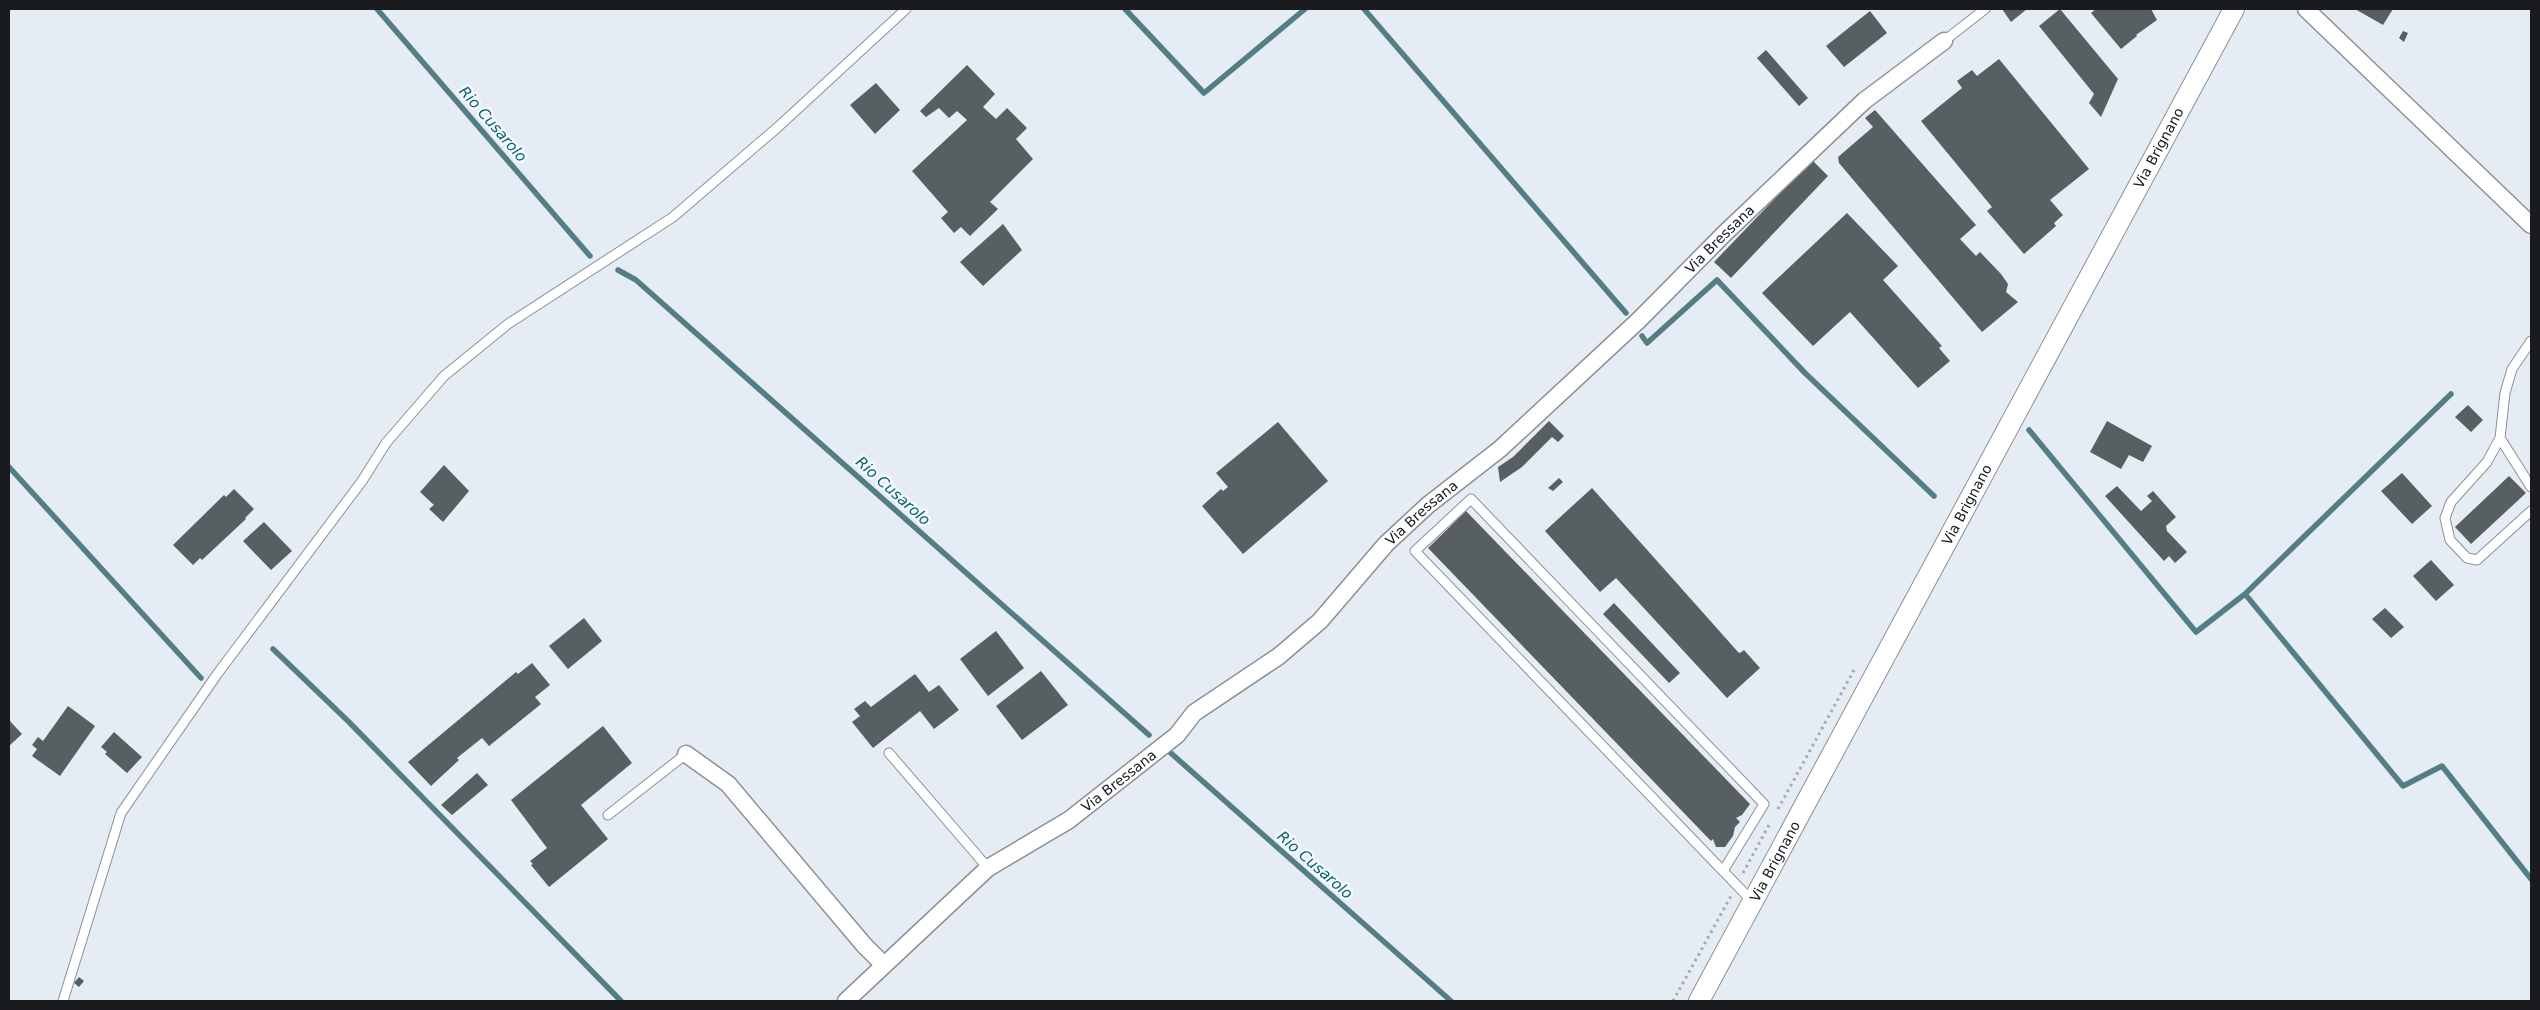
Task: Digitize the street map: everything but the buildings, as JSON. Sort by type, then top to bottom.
[{"type":"street","name":"Via Brignano","points":[[1699,1001],[1860,707],[2063,322],[2234,9]]},
{"type":"street","points":[[2306,9],[2531,225]]},
{"type":"street","name":"Via Bressana","points":[[846,1001],[988,868],[1069,820],[1177,735],[1194,713],[1279,656],[1320,621],[1386,544],[1428,505],[1500,449],[1639,320],[1724,234],[1864,101],[1944,41]]},
{"type":"street","points":[[686,754],[728,784],[864,946],[884,965]]},
{"type":"lane","points":[[63,1001],[121,814],[218,673],[362,481],[386,443],[444,376],[508,324],[673,217],[778,127],[906,9]]},
{"type":"lane","points":[[1944,41],[1985,9]]},
{"type":"lane","points":[[2531,341],[2512,369],[2505,393],[2500,438],[2487,462],[2450,502],[2446,518],[2450,540],[2467,558],[2478,560],[2531,511]]},
{"type":"lane","points":[[2500,438],[2531,487]]},
{"type":"lane","points":[[1723,871],[1764,804],[1471,498],[1415,551],[1723,871],[1753,902]]},
{"type":"lane","points":[[889,753],[988,868]]},
{"type":"lane","points":[[608,815],[686,754]]},
{"type":"waterway","name":"Rio Cusarolo","points":[[377,9],[590,256]]},
{"type":"waterway","points":[[1125,9],[1204,93],[1305,9]]},
{"type":"waterway","points":[[1364,9],[1626,313]]},
{"type":"waterway","name":"Rio Cusarolo","points":[[618,270],[636,280],[1149,735]]},
{"type":"waterway","points":[[1642,336],[1647,343],[1717,280],[1805,373],[1934,496]]},
{"type":"waterway","points":[[2029,430],[2196,632],[2245,594],[2451,394]]},
{"type":"waterway","points":[[9,467],[201,678]]},
{"type":"waterway","points":[[2245,594],[2403,786],[2442,766],[2531,879]]},
{"type":"waterway","points":[[273,649],[349,722],[621,1001]]},
{"type":"waterway","name":"Rio Cusarolo","points":[[1164,747],[1451,1001]]}]
